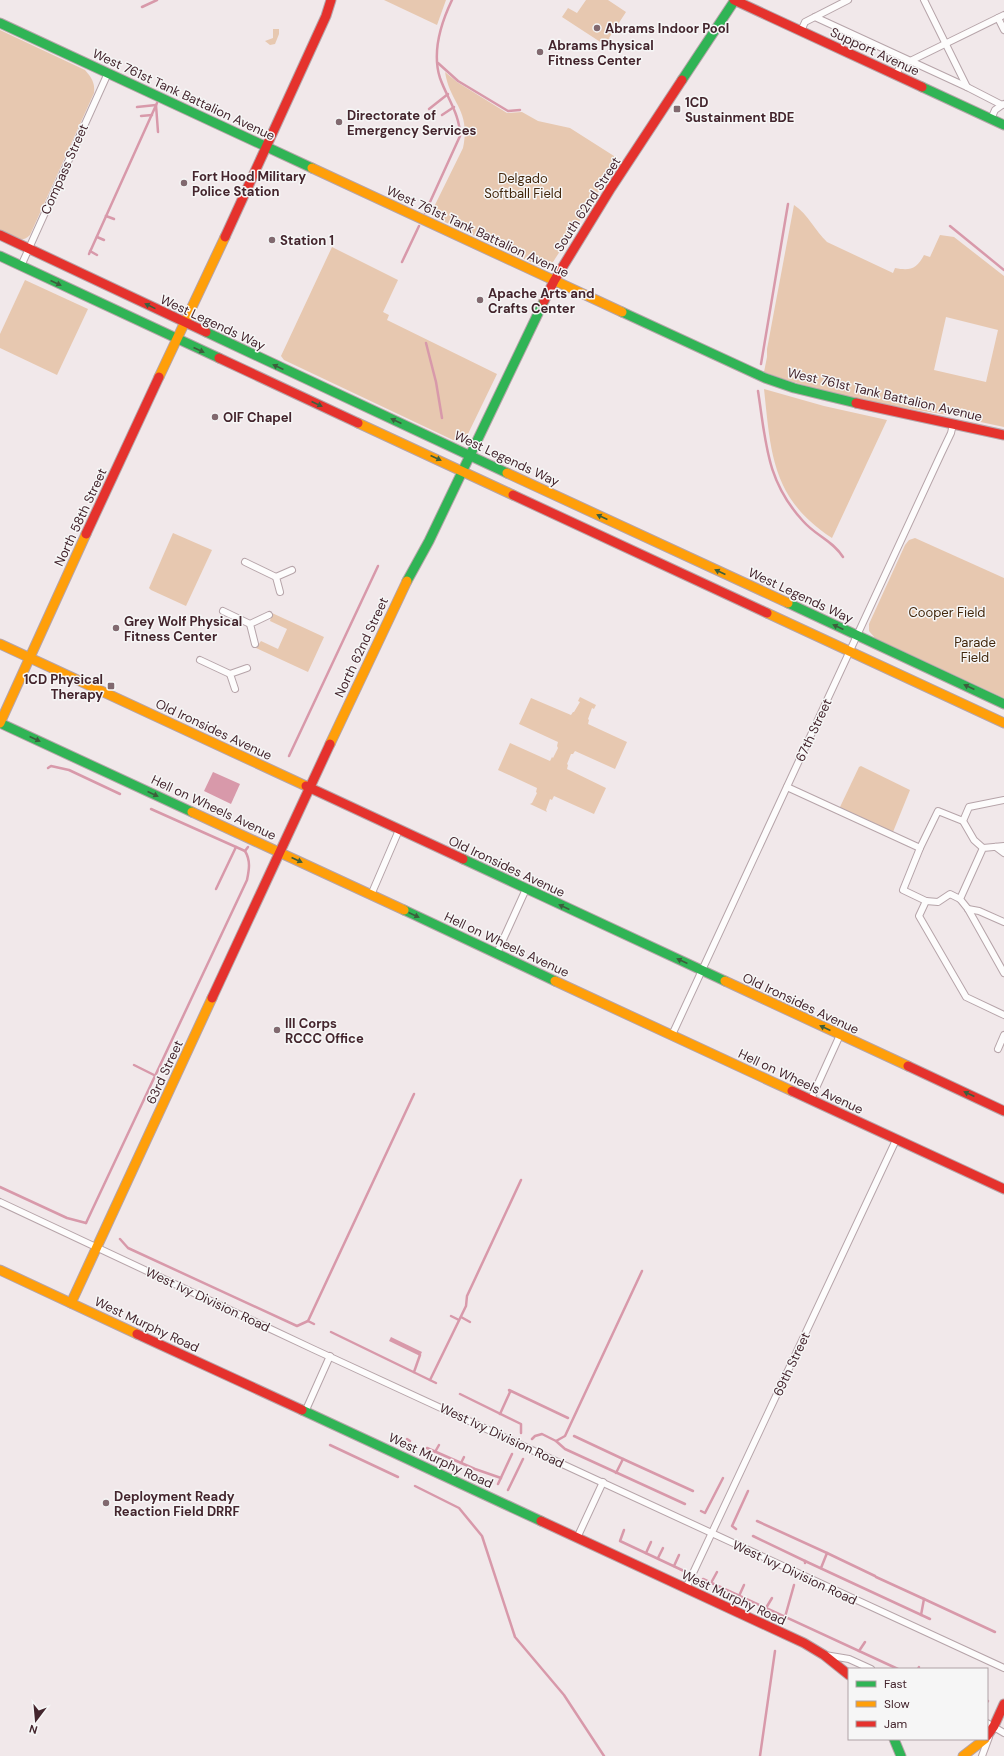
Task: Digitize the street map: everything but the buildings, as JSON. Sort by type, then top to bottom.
[{"type":"street","name":"North 58th Street","points":[[0,723],[267,146],[326,16],[331,0]]},
{"type":"street","name":"Support Avenue","points":[[735,0],[1004,125]]},
{"type":"street","name":"South 62nd Street","points":[[470,455],[554,280],[611,188],[735,0]]},
{"type":"street","points":[[800,31],[805,22],[848,0]]},
{"type":"street","points":[[924,0],[967,87]]},
{"type":"street","points":[[815,17],[1003,105]]},
{"type":"street","points":[[896,75],[900,66],[1001,17],[1004,30]]},
{"type":"street","name":"West 761st Tank Battalion Avenue","points":[[0,23],[765,378],[823,396],[1004,435]]},
{"type":"street","name":"Compass Street","points":[[21,266],[108,73]]},
{"type":"street","points":[[990,119],[995,110],[1003,105]]},
{"type":"street","name":"West Legends Way","points":[[0,235],[185,323],[1004,704]]},
{"type":"street","points":[[0,256],[1004,723]]},
{"type":"street","name":"67th Street","points":[[672,1035],[948,440],[953,424]]},
{"type":"street","name":"North 62nd Street","points":[[281,853],[400,594],[429,541],[470,455]]},
{"type":"street","points":[[246,562],[276,577],[280,592]]},
{"type":"street","points":[[276,577],[292,570]]},
{"type":"street","points":[[223,611],[250,624]]},
{"type":"street","points":[[250,624],[268,615]]},
{"type":"street","points":[[250,624],[255,644]]},
{"type":"street","name":"Old Ironsides Avenue","points":[[0,644],[1004,1111]]},
{"type":"street","points":[[200,660],[230,674],[247,668]]},
{"type":"street","points":[[230,674],[235,689]]},
{"type":"street","name":"Hell on Wheels Avenue","points":[[0,723],[1004,1189]]},
{"type":"street","points":[[787,787],[920,848]]},
{"type":"street","points":[[963,821],[969,807],[1004,800]]},
{"type":"street","points":[[1004,846],[983,848],[974,840],[963,821],[938,811],[920,848],[903,890],[926,901],[938,902],[950,894],[960,899],[968,909],[1004,973]]},
{"type":"street","points":[[371,894],[399,830]]},
{"type":"street","points":[[996,847],[1004,853]]},
{"type":"street","points":[[960,899],[983,848]]},
{"type":"street","name":"63rd Street","points":[[71,1303],[281,853]]},
{"type":"street","points":[[496,953],[526,889]]},
{"type":"street","points":[[926,901],[919,916],[966,998],[1004,1015]]},
{"type":"street","points":[[968,909],[979,911],[1004,922]]},
{"type":"street","points":[[811,1100],[840,1035]]},
{"type":"street","points":[[998,1049],[1004,1035]]},
{"type":"street","name":"69th Street","points":[[686,1588],[896,1140]]},
{"type":"street","name":"West Ivy Division Road","points":[[0,1202],[1004,1668]]},
{"type":"street","name":"West Murphy Road","points":[[0,1270],[804,1643],[824,1655],[849,1659],[869,1668]]},
{"type":"street","points":[[305,1412],[330,1356]]},
{"type":"street","points":[[577,1538],[603,1482]]},
{"type":"street","points":[[824,1655],[848,1674]]},
{"type":"street","points":[[1004,1704],[990,1724],[1004,1733]]},
{"type":"street","points":[[894,1740],[901,1756]]},
{"type":"street","points":[[963,1756],[984,1740]]},
{"type":"street","points":[[982,1756],[986,1740]]},
{"type":"green space","points":[[384,0],[446,0],[437,25]]},
{"type":"green space","name":"Abrams Indoor Pool","points":[[586,0],[608,0],[626,12],[609,38],[612,40],[608,47],[562,17],[568,8],[577,13]]},
{"type":"green space","points":[[273,29],[279,29],[279,34],[275,44],[270,45],[265,41],[273,38]]},
{"type":"green space","points":[[0,30],[85,70],[91,78],[94,86],[94,93],[30,235],[27,238],[19,240],[0,232]]},
{"type":"green space","name":"Delgado Softball Field","points":[[445,72],[457,82],[507,113],[522,112],[538,121],[570,128],[614,156],[617,163],[553,262],[545,267],[539,266],[430,215],[463,148],[465,135],[462,115],[451,92]]},
{"type":"green space","points":[[794,205],[803,213],[827,242],[893,273],[895,268],[909,269],[916,266],[924,255],[930,257],[940,235],[954,237],[1004,276],[1004,427],[962,418],[963,411],[949,408],[948,415],[901,407],[832,393],[786,380],[764,372]],"holes":[[[946,317],[998,330],[986,382],[934,370]]]},
{"type":"green space","points":[[332,247],[398,280],[383,312],[389,315],[387,320],[497,374],[466,438],[453,440],[284,360],[281,356]]},
{"type":"green space","points":[[25,280],[88,309],[57,375],[0,348],[0,334]]},
{"type":"green space","points":[[764,389],[824,406],[887,420],[832,538],[812,523],[797,507],[786,491],[778,473],[773,454],[769,434]]},
{"type":"green space","points":[[173,533],[212,550],[186,606],[149,588]]},
{"type":"green space","name":"Cooper Field","points":[[915,538],[1004,578],[1004,698],[875,638],[869,631],[869,624],[905,545],[909,540]]},
{"type":"green space","points":[[272,613],[324,637],[308,672],[256,648],[261,641],[278,649],[287,629],[270,621]]},
{"type":"green space","points":[[580,697],[596,705],[594,709],[592,708],[588,719],[588,724],[627,742],[615,769],[575,751],[571,754],[567,764],[567,769],[606,788],[594,814],[554,796],[552,800],[550,799],[546,810],[547,812],[530,804],[537,793],[537,788],[498,770],[510,743],[550,761],[558,748],[558,742],[519,724],[531,698],[571,715],[580,702],[578,701]]},
{"type":"green space","points":[[861,766],[910,790],[893,832],[841,810],[840,807],[859,767]]},
{"type":"shaded area","points":[[213,772],[240,784],[231,804],[204,791]]},
{"type":"shaded area","points":[[391,1337],[422,1352],[420,1356],[389,1341]]},
{"type":"waterway","points":[[142,7],[157,0]]},
{"type":"waterway","points":[[425,213],[460,136],[456,113],[440,78],[437,58],[437,48],[441,28],[452,0]]},
{"type":"waterway","points":[[438,63],[458,81],[508,111],[520,110]]},
{"type":"waterway","points":[[429,109],[448,94]]},
{"type":"waterway","points":[[89,254],[157,103]]},
{"type":"waterway","points":[[137,107],[156,105],[158,132]]},
{"type":"waterway","points":[[442,115],[454,107]]},
{"type":"waterway","points":[[141,116],[152,115]]},
{"type":"waterway","points":[[761,364],[788,204]]},
{"type":"waterway","points":[[106,216],[114,219]]},
{"type":"waterway","points":[[402,262],[419,226]]},
{"type":"waterway","points":[[950,226],[1004,270]]},
{"type":"waterway","points":[[97,237],[104,240]]},
{"type":"waterway","points":[[90,251],[97,255]]},
{"type":"waterway","points":[[426,343],[436,382],[442,418]]},
{"type":"waterway","points":[[758,391],[766,444],[781,491],[803,521],[813,531],[834,546],[843,557]]},
{"type":"waterway","points":[[289,756],[378,566]]},
{"type":"waterway","points":[[48,768],[51,766],[69,770],[120,794]]},
{"type":"waterway","points":[[151,809],[245,851],[248,847]]},
{"type":"waterway","points":[[216,889],[236,847]]},
{"type":"waterway","points":[[86,1223],[247,880],[249,862],[245,851]]},
{"type":"waterway","points":[[134,1065],[154,1075]]},
{"type":"waterway","points":[[314,1324],[308,1321],[414,1094]]},
{"type":"waterway","points":[[430,1380],[466,1306],[467,1296],[521,1180]]},
{"type":"waterway","points":[[0,1187],[67,1218],[86,1223]]},
{"type":"waterway","points":[[120,1239],[128,1248],[297,1326],[308,1321]]},
{"type":"waterway","points":[[532,1439],[535,1436],[542,1434],[556,1441],[565,1436],[642,1271]]},
{"type":"waterway","points":[[451,1316],[459,1320]]},
{"type":"waterway","points":[[461,1317],[470,1322]]},
{"type":"waterway","points":[[331,1332],[436,1383]]},
{"type":"waterway","points":[[414,1372],[420,1355]]},
{"type":"waterway","points":[[500,1414],[510,1392],[509,1390],[568,1418]]},
{"type":"waterway","points":[[460,1394],[521,1424],[521,1433]]},
{"type":"waterway","points":[[574,1436],[623,1459]]},
{"type":"waterway","points":[[556,1441],[565,1449],[685,1504]]},
{"type":"waterway","points":[[330,1445],[398,1477]]},
{"type":"waterway","points":[[435,1452],[439,1445]]},
{"type":"waterway","points":[[427,1448],[475,1469],[501,1478]]},
{"type":"waterway","points":[[498,1484],[512,1454]]},
{"type":"waterway","points":[[461,1463],[464,1457]]},
{"type":"waterway","points":[[508,1490],[523,1459]]},
{"type":"waterway","points":[[616,1473],[623,1459],[693,1491]]},
{"type":"waterway","points":[[701,1511],[705,1513],[723,1478]]},
{"type":"waterway","points":[[415,1486],[459,1508],[482,1536],[515,1637],[564,1695],[604,1756]]},
{"type":"waterway","points":[[736,1529],[732,1526],[748,1491]]},
{"type":"waterway","points":[[757,1521],[827,1553]]},
{"type":"waterway","points":[[624,1530],[620,1541],[684,1571]]},
{"type":"waterway","points":[[753,1536],[805,1561],[805,1563]]},
{"type":"waterway","points":[[646,1553],[651,1542]]},
{"type":"waterway","points":[[658,1558],[663,1548]]},
{"type":"waterway","points":[[821,1568],[827,1553],[875,1576]]},
{"type":"waterway","points":[[674,1566],[679,1555]]},
{"type":"waterway","points":[[805,1561],[930,1619]]},
{"type":"waterway","points":[[711,1583],[717,1572]]},
{"type":"waterway","points":[[876,1577],[924,1599]]},
{"type":"waterway","points":[[703,1579],[896,1668]]},
{"type":"waterway","points":[[739,1596],[744,1585]]},
{"type":"waterway","points":[[785,1617],[794,1585]]},
{"type":"waterway","points":[[766,1608],[772,1598]]},
{"type":"waterway","points":[[921,1615],[924,1599],[995,1632]]},
{"type":"waterway","points":[[859,1651],[865,1642]]},
{"type":"waterway","points":[[760,1756],[775,1651]]},
{"type":"traffic: fast","points":[[682,80],[735,0]]},
{"type":"traffic: fast","points":[[0,23],[312,168]]},
{"type":"traffic: fast","points":[[922,87],[1004,125]]},
{"type":"traffic: fast","points":[[0,256],[219,358]]},
{"type":"traffic: fast","points":[[407,581],[429,541],[544,301]]},
{"type":"traffic: fast","points":[[622,312],[765,378],[794,388],[856,403]]},
{"type":"traffic: fast","points":[[206,332],[507,473]]},
{"type":"traffic: fast","points":[[788,603],[1004,704]]},
{"type":"traffic: fast","points":[[0,723],[192,812]]},
{"type":"traffic: fast","points":[[463,859],[725,981]]},
{"type":"traffic: fast","points":[[404,910],[555,981]]},
{"type":"traffic: fast","points":[[302,1410],[541,1521]]},
{"type":"traffic: fast","points":[[894,1740],[901,1756]]},
{"type":"traffic: slow","points":[[312,168],[622,312]]},
{"type":"traffic: slow","points":[[159,377],[225,237]]},
{"type":"traffic: slow","points":[[358,423],[513,495]]},
{"type":"traffic: slow","points":[[507,473],[788,603]]},
{"type":"traffic: slow","points":[[0,723],[86,534]]},
{"type":"traffic: slow","points":[[330,744],[407,581]]},
{"type":"traffic: slow","points":[[767,613],[1004,723]]},
{"type":"traffic: slow","points":[[0,644],[306,786]]},
{"type":"traffic: slow","points":[[192,812],[404,910]]},
{"type":"traffic: slow","points":[[555,981],[792,1091]]},
{"type":"traffic: slow","points":[[725,981],[908,1066]]},
{"type":"traffic: slow","points":[[71,1303],[212,998]]},
{"type":"traffic: slow","points":[[0,1270],[137,1334]]},
{"type":"traffic: slow","points":[[963,1756],[984,1740]]},
{"type":"traffic: jam","points":[[225,237],[326,16],[331,0]]},
{"type":"traffic: jam","points":[[734,0],[922,87]]},
{"type":"traffic: jam","points":[[544,301],[554,281],[611,188],[682,80]]},
{"type":"traffic: jam","points":[[0,235],[206,332]]},
{"type":"traffic: jam","points":[[219,358],[358,423]]},
{"type":"traffic: jam","points":[[86,534],[159,377]]},
{"type":"traffic: jam","points":[[856,403],[1004,435]]},
{"type":"traffic: jam","points":[[513,495],[767,613]]},
{"type":"traffic: jam","points":[[212,998],[330,744]]},
{"type":"traffic: jam","points":[[306,786],[463,859]]},
{"type":"traffic: jam","points":[[908,1066],[1004,1111]]},
{"type":"traffic: jam","points":[[792,1091],[1004,1189]]},
{"type":"traffic: jam","points":[[137,1334],[302,1410]]},
{"type":"traffic: jam","points":[[541,1521],[804,1643],[824,1655],[848,1674]]},
{"type":"traffic: jam","points":[[988,1735],[994,1726],[1004,1704]]},
{"type":"place","name":"Abrams Indoor Pool","points":[[597,28]]},
{"type":"place","name":"Abrams Physical Fitness Center","points":[[540,52]]},
{"type":"place","name":"1CD Sustainment BDE","points":[[677,109]]},
{"type":"place","name":"Directorate of Emergency Services","points":[[339,122]]},
{"type":"place","name":"Fort Hood Military Police Station","points":[[184,183]]},
{"type":"place","name":"Station 1","points":[[272,240]]},
{"type":"place","name":"Apache Arts and Crafts Center","points":[[480,300]]},
{"type":"place","name":"OIF Chapel","points":[[215,417]]},
{"type":"place","name":"Grey Wolf Physical Fitness Center","points":[[116,628]]},
{"type":"place","name":"1CD Physical Therapy","points":[[111,686]]},
{"type":"place","name":"III Corps RCCC Office","points":[[277,1030]]},
{"type":"place","name":"Deployment Ready Reaction Field DRRF","points":[[106,1503]]},
{"type":"park label","name":"Parade Field","points":[[975,650]]}]
